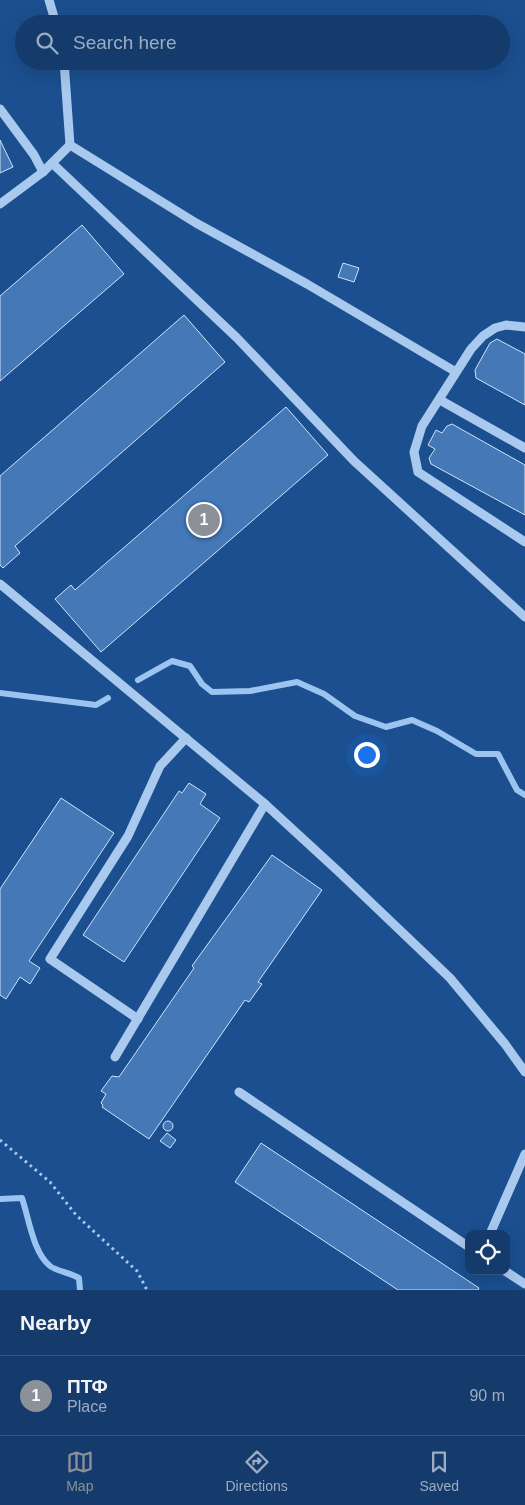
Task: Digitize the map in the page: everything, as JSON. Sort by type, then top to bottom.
[{"type":"lane","points":[[49,0],[53,15]]},
{"type":"lane","points":[[0,204],[43,172],[70,145],[65,70]]},
{"type":"lane","points":[[0,109],[34,155],[43,172]]},
{"type":"lane","points":[[70,145],[196,223],[307,284],[456,372]]},
{"type":"lane","points":[[52,163],[237,338],[354,461],[525,617]]},
{"type":"lane","points":[[525,328],[506,325],[495,328],[483,336],[471,348],[422,426],[414,452],[418,472],[525,542]]},
{"type":"lane","points":[[440,400],[525,448]]},
{"type":"lane","points":[[0,584],[265,804],[450,978],[506,1044],[525,1072]]},
{"type":"lane","points":[[138,1019],[50,959],[128,836],[160,766],[186,738]]},
{"type":"lane","points":[[115,1058],[265,804]]},
{"type":"lane","points":[[239,1092],[465,1244]]},
{"type":"lane","points":[[492,1230],[525,1154]]},
{"type":"lane","points":[[510,1274],[525,1284]]},
{"type":"path","points":[[0,1140],[50,1182],[76,1214],[137,1271],[147,1290]]},
{"type":"building","points":[[0,140],[13,167],[0,173]]},
{"type":"building","points":[[82,225],[124,274],[0,381],[0,296]]},
{"type":"building","points":[[343,263],[359,268],[354,282],[338,277]]},
{"type":"building","points":[[184,315],[225,362],[15,546],[20,553],[3,568],[0,565],[0,476]]},
{"type":"building","points":[[497,339],[525,354],[525,405],[476,378],[475,370],[490,343]]},
{"type":"building","points":[[286,407],[328,455],[101,652],[55,599],[71,585],[75,590]]},
{"type":"building","points":[[452,424],[525,465],[525,515],[431,464],[429,458],[435,449],[428,445],[436,430],[442,433],[447,426]]},
{"type":"building","points":[[189,783],[206,794],[200,804],[220,818],[124,962],[83,935],[179,791],[182,793]]},
{"type":"building","points":[[61,798],[114,833],[29,961],[40,968],[30,984],[20,977],[6,999],[0,995],[0,889]]},
{"type":"building","points":[[272,855],[322,890],[258,982],[262,984],[249,1002],[245,1000],[149,1139],[102,1107],[101,1103],[106,1094],[101,1091],[112,1076],[119,1077],[194,968],[192,966]]},
{"type":"building","points":[[166,1121],[170,1121],[173,1126],[172,1130],[166,1131],[163,1128],[163,1124]]},
{"type":"building","points":[[167,1133],[176,1140],[170,1148],[160,1141]]},
{"type":"building","points":[[261,1143],[479,1288],[478,1290],[398,1290],[235,1182]]},
{"type":"waterway","points":[[138,680],[172,661],[190,666],[202,684],[212,692],[250,691],[297,682],[324,694],[355,716],[386,727],[412,720],[437,731],[476,754],[498,754],[517,790],[525,795]]},
{"type":"waterway","points":[[0,693],[96,705],[108,698]]},
{"type":"waterway","points":[[0,1199],[22,1198],[32,1235],[44,1260],[50,1266],[79,1278],[80,1290]]},
{"type":"place","name":"ПТФ","points":[[204,520]]}]
